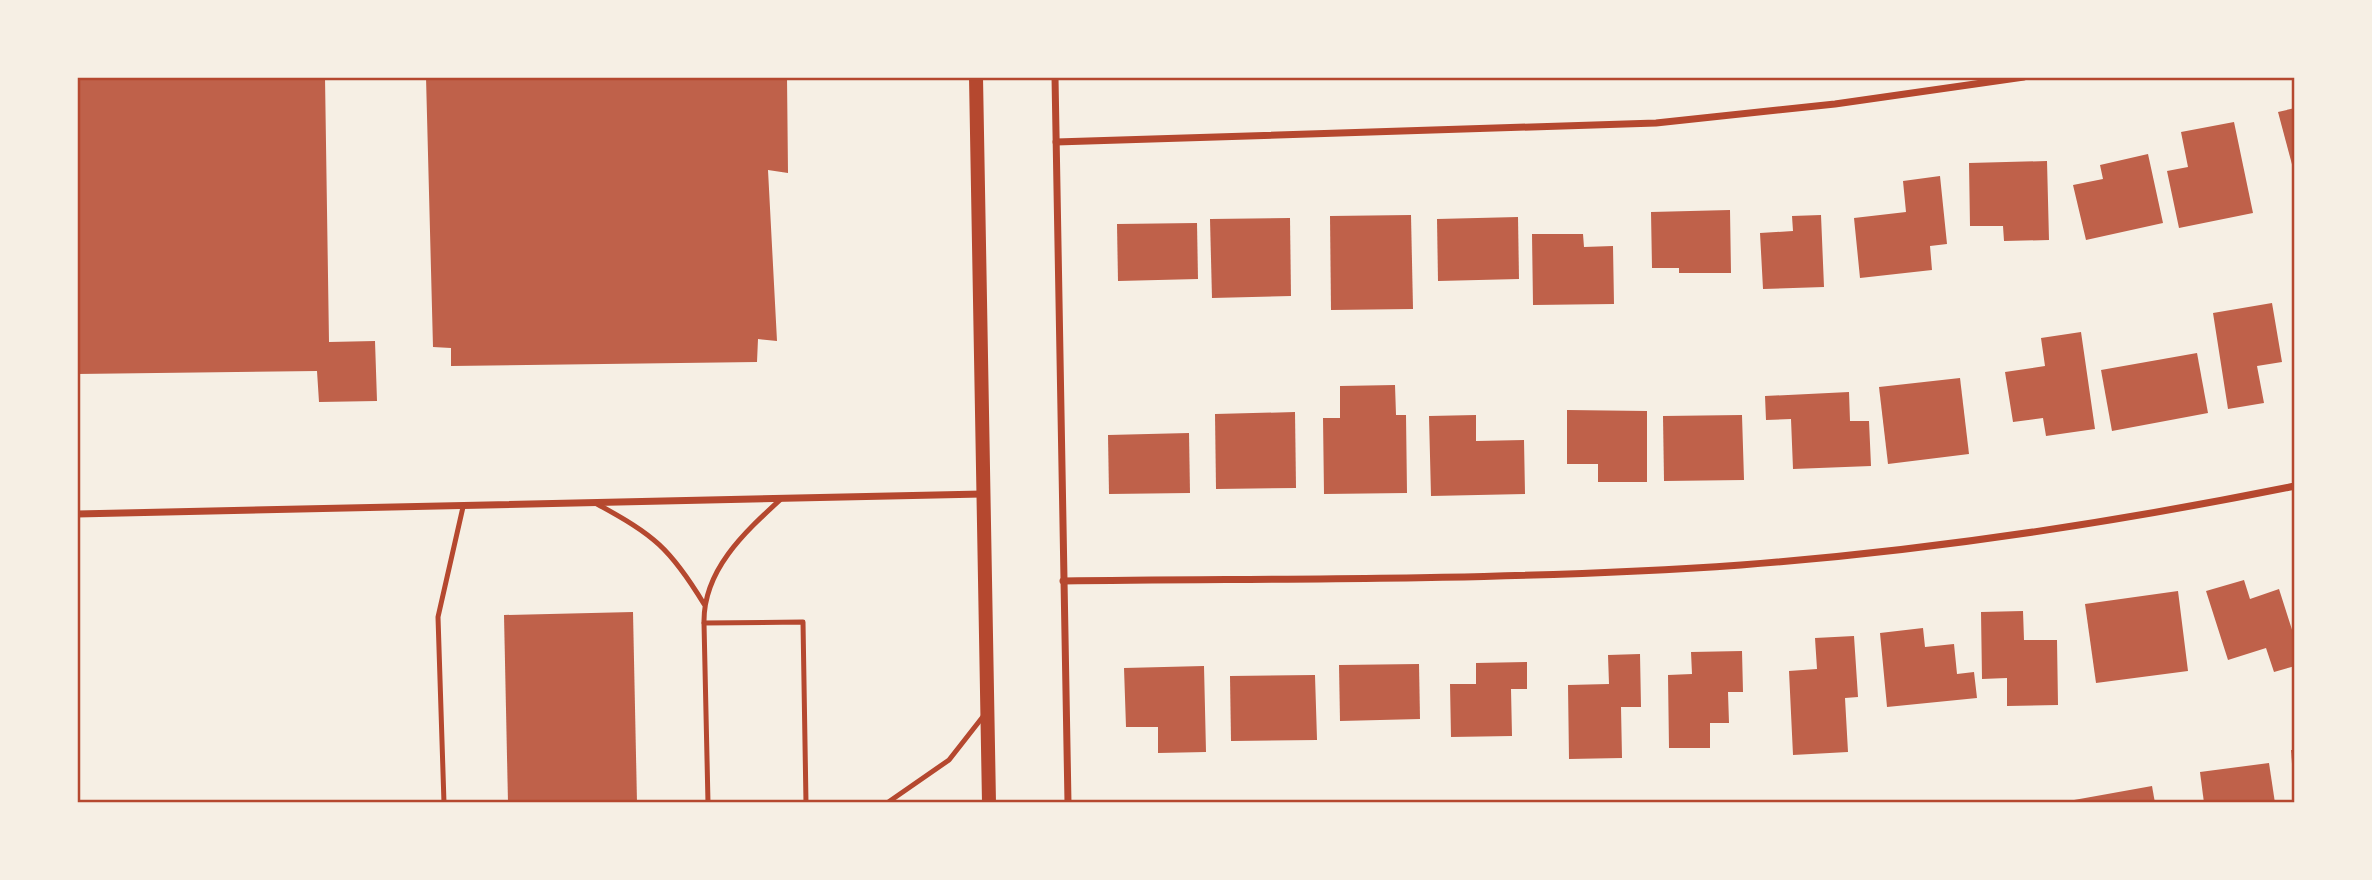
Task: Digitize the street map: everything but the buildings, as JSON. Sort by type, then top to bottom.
[{"type":"main road","points":[[976,77],[989,803]]},
{"type":"street","points":[[1055,77],[1068,803]]},
{"type":"street","points":[[1056,142],[1656,123],[1835,104],[2024,77]]},
{"type":"street","points":[[1063,581],[1591,573],[1740,565],[2007,538],[2295,486]]},
{"type":"street","points":[[77,514],[982,495]]},
{"type":"lane","points":[[708,803],[704,604],[719,567],[746,530],[781,499]]},
{"type":"lane","points":[[597,504],[647,531],[681,565],[704,604]]},
{"type":"lane","points":[[444,803],[438,617],[463,507]]},
{"type":"lane","points":[[704,623],[803,622],[806,803]]},
{"type":"lane","points":[[887,803],[949,760],[987,712]]}]
